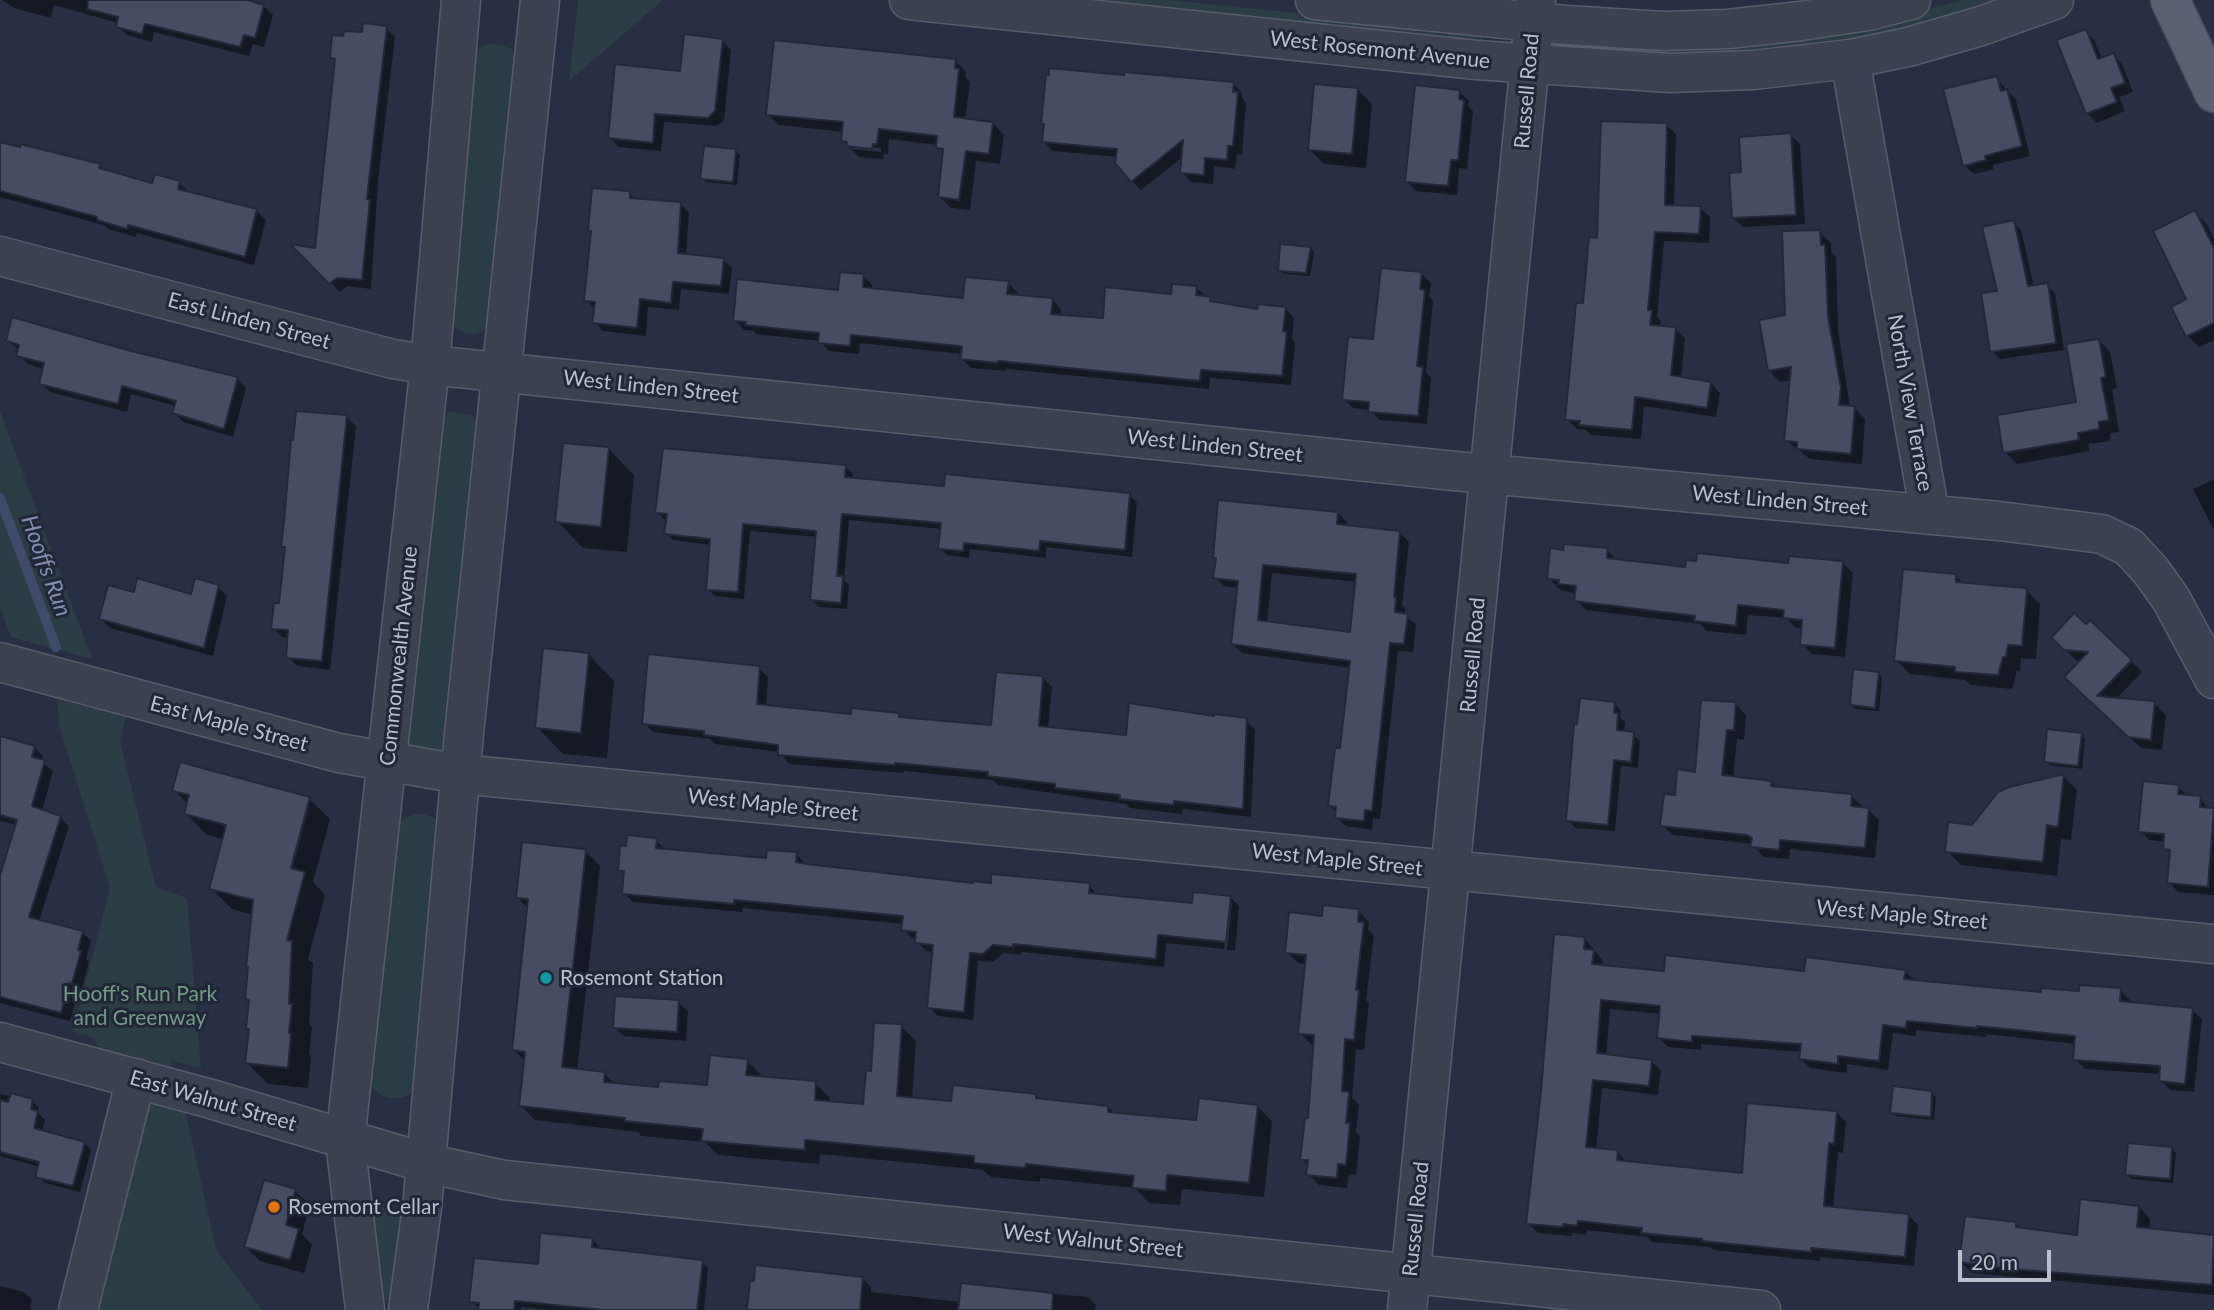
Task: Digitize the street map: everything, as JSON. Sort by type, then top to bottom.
[{"type":"main road","points":[[2170,0],[2214,93]]},
{"type":"street","name":"Commonwealth Avenue","points":[[365,1310],[345,1141],[430,365],[461,0]]},
{"type":"street","points":[[408,1310],[426,1163],[460,774],[537,0]]},
{"type":"street","name":"West Rosemont Avenue","points":[[909,0],[1530,64],[1670,73],[1753,70],[1850,59],[1908,47],[1981,26],[2054,0]]},
{"type":"street","name":"West Rosemont Avenue","points":[[1315,0],[1535,11],[1663,31],[1728,29],[1828,17],[1868,11],[1911,0]]},
{"type":"street","name":"Russell Road","points":[[1409,1292],[1535,11]]},
{"type":"street","name":"North View Terrace","points":[[1850,59],[1930,516],[2000,521],[2102,534],[2129,547],[2171,599],[2214,679]]},
{"type":"street","name":"East Linden Street","points":[[0,256],[393,359],[501,371]]},
{"type":"street","name":"West Linden Street","points":[[501,371],[1490,474],[1930,516]]},
{"type":"street","name":"East Maple Street","points":[[0,662],[220,722],[388,763],[460,774]]},
{"type":"street","name":"West Maple Street","points":[[460,774],[2214,944]]},
{"type":"street","name":"East Walnut Street","points":[[0,1042],[136,1078],[426,1163]]},
{"type":"street","points":[[78,1310],[136,1078]]},
{"type":"street","name":"West Walnut Street","points":[[426,1163],[504,1180],[1409,1292],[1755,1310]]},
{"type":"green space","points":[[578,0],[663,0],[569,81]]},
{"type":"green space","points":[[1030,0],[1167,0],[1478,31],[1483,35],[1483,41],[1482,43]]},
{"type":"green space","points":[[1964,0],[2024,0],[1933,29],[1729,60],[1570,47],[1571,41],[1881,21]]},
{"type":"green space","points":[[491,43],[512,49],[518,58],[493,323],[486,330],[467,334],[449,324],[473,56],[481,47]]},
{"type":"green space","points":[[0,411],[92,659],[11,637],[0,608]]},
{"type":"green space","points":[[451,412],[471,415],[480,420],[448,753],[405,745],[444,414]]},
{"type":"green space","name":"Hooff's Run Park and Greenway","points":[[57,699],[126,717],[120,741],[156,887],[187,898],[201,1068],[171,1060],[185,1109],[216,1250],[262,1310],[95,1310],[146,1113],[92,1037],[73,1032],[110,888],[59,725]]},
{"type":"green space","points":[[416,814],[426,814],[435,819],[441,830],[417,1086],[402,1098],[390,1098],[381,1095],[372,1087],[368,1078],[397,825]]},
{"type":"green space","points":[[385,1208],[399,1211],[403,1218],[394,1298],[386,1300],[377,1298],[372,1214]]},
{"type":"building","points":[[88,0],[248,0],[264,5],[255,38],[244,35],[240,47],[145,24],[142,34],[116,27],[118,17],[87,9]]},
{"type":"building","points":[[363,23],[387,26],[367,199],[370,200],[362,280],[337,278],[329,284],[290,244],[315,248],[335,59],[330,58],[332,35],[343,36],[344,31],[362,32]]},
{"type":"building","points":[[2086,29],[2098,59],[2114,53],[2125,83],[2111,88],[2117,102],[2086,114],[2056,40]]},
{"type":"building","points":[[684,34],[723,39],[715,111],[708,118],[655,114],[653,143],[608,138],[615,64],[680,71]]},
{"type":"building","points":[[774,40],[956,59],[955,68],[959,69],[954,117],[993,122],[989,154],[966,151],[959,200],[938,197],[943,149],[936,148],[937,136],[879,129],[877,144],[873,144],[872,149],[846,146],[847,142],[841,141],[843,122],[766,115]]},
{"type":"building","points":[[1049,68],[1234,82],[1233,92],[1238,92],[1233,146],[1228,146],[1227,160],[1205,158],[1204,175],[1180,173],[1183,140],[1131,182],[1115,163],[1117,149],[1042,142],[1044,124],[1041,124],[1046,74],[1049,75]]},
{"type":"building","points":[[1997,76],[2001,91],[2007,89],[2022,146],[1985,156],[1986,160],[1963,166],[1943,89]]},
{"type":"building","points":[[1314,84],[1358,88],[1352,154],[1308,150]]},
{"type":"building","points":[[1415,85],[1460,90],[1459,99],[1464,100],[1458,160],[1451,160],[1448,186],[1405,182]]},
{"type":"building","points":[[1601,121],[1667,123],[1665,205],[1701,206],[1699,234],[1655,232],[1648,310],[1652,310],[1650,325],[1676,327],[1671,375],[1711,382],[1707,408],[1635,397],[1632,430],[1579,425],[1580,421],[1565,420],[1576,303],[1583,303],[1589,237],[1597,238]]},
{"type":"building","points":[[1791,133],[1796,215],[1732,218],[1729,173],[1741,172],[1739,137]]},
{"type":"building","points":[[0,142],[20,147],[20,144],[101,164],[99,168],[152,183],[155,174],[180,181],[178,189],[257,209],[245,257],[128,225],[127,229],[97,220],[97,217],[0,191]]},
{"type":"building","points":[[704,146],[736,149],[733,182],[700,179]]},
{"type":"building","points":[[592,188],[630,191],[630,198],[681,202],[678,253],[724,258],[721,286],[673,282],[671,303],[640,299],[637,328],[592,323],[595,302],[584,301]]},
{"type":"building","points":[[2195,210],[2214,248],[2214,323],[2186,337],[2171,307],[2186,299],[2153,231]]},
{"type":"building","points":[[2014,220],[2028,286],[2048,283],[2056,343],[1990,352],[1981,293],[1997,291],[1982,227]]},
{"type":"building","points":[[1820,230],[1821,245],[1825,244],[1828,317],[1841,388],[1839,405],[1855,406],[1851,454],[1797,449],[1797,442],[1784,441],[1791,367],[1768,371],[1759,320],[1785,315],[1782,231]]},
{"type":"building","points":[[1280,244],[1311,247],[1306,273],[1278,271]]},
{"type":"building","points":[[1381,268],[1422,272],[1420,289],[1425,290],[1417,366],[1423,367],[1418,416],[1368,412],[1369,402],[1342,400],[1348,337],[1373,339]]},
{"type":"building","points":[[840,272],[864,274],[863,287],[963,298],[965,277],[1009,281],[1007,294],[1053,298],[1051,314],[1103,318],[1105,287],[1171,294],[1172,284],[1197,286],[1196,295],[1211,297],[1210,301],[1257,309],[1258,304],[1286,307],[1283,331],[1287,332],[1282,376],[1201,370],[1200,381],[997,363],[960,359],[962,347],[958,346],[851,335],[850,346],[818,343],[819,333],[745,325],[746,322],[733,321],[737,279],[838,290]]},
{"type":"building","points":[[12,317],[131,351],[238,377],[224,429],[172,413],[176,401],[122,386],[118,404],[39,384],[44,363],[16,356],[19,345],[6,341]]},
{"type":"building","points":[[2099,339],[2106,377],[2101,378],[2109,420],[2099,422],[2099,429],[2078,433],[2079,440],[2003,453],[1997,415],[2076,402],[2066,344]]},
{"type":"building","points":[[296,411],[347,415],[322,661],[286,658],[288,630],[271,629],[274,603],[279,603],[285,547],[281,547]]},
{"type":"building","points":[[563,443],[609,447],[601,527],[555,522]]},
{"type":"building","points":[[663,448],[846,465],[845,477],[944,486],[945,474],[1130,493],[1125,550],[1040,541],[1039,551],[964,543],[963,551],[938,549],[941,523],[842,514],[837,576],[843,576],[841,603],[810,600],[816,531],[743,524],[738,592],[706,590],[710,539],[664,534],[667,514],[655,513]]},
{"type":"building","points":[[1218,500],[1338,512],[1337,524],[1400,531],[1395,612],[1408,614],[1404,644],[1390,643],[1372,811],[1365,810],[1364,821],[1335,818],[1336,807],[1328,806],[1335,748],[1340,748],[1350,661],[1231,644],[1238,581],[1213,578],[1216,558],[1213,558]],"holes":[[[1263,565],[1356,574],[1350,632],[1258,620]]]},
{"type":"building","points":[[1564,544],[1608,548],[1607,558],[1685,567],[1686,560],[1696,561],[1697,553],[1788,563],[1789,556],[1843,561],[1835,648],[1800,645],[1802,620],[1783,618],[1784,610],[1738,605],[1736,626],[1694,621],[1695,616],[1574,601],[1576,586],[1558,584],[1559,580],[1547,579],[1550,548],[1563,550]]},
{"type":"building","points":[[1903,569],[1956,574],[1956,582],[2027,588],[2022,646],[2008,645],[1998,675],[1955,672],[1955,667],[1894,661]]},
{"type":"building","points":[[137,578],[191,594],[195,578],[219,585],[204,648],[99,619],[108,585],[134,592]]},
{"type":"building","points":[[2074,613],[2086,624],[2090,620],[2132,660],[2097,696],[2155,701],[2151,740],[2128,737],[2064,677],[2088,652],[2064,650],[2051,638]]},
{"type":"building","points":[[543,648],[589,653],[581,733],[535,728]]},
{"type":"building","points":[[648,654],[760,666],[757,704],[851,714],[851,708],[899,713],[899,717],[991,725],[996,672],[1043,676],[1039,726],[1126,735],[1129,703],[1214,716],[1247,718],[1243,809],[1174,801],[1174,805],[1119,799],[1120,795],[1055,788],[1055,784],[987,776],[988,772],[778,755],[778,745],[704,735],[704,731],[642,724]]},
{"type":"building","points":[[1853,669],[1879,672],[1875,708],[1850,705]]},
{"type":"building","points":[[1580,698],[1615,702],[1614,713],[1618,713],[1617,730],[1634,732],[1631,762],[1614,760],[1608,825],[1566,821],[1574,723],[1577,724]]},
{"type":"building","points":[[1701,700],[1736,702],[1734,730],[1727,730],[1722,775],[1772,781],[1771,786],[1852,794],[1851,806],[1869,808],[1865,848],[1780,840],[1779,850],[1750,847],[1752,838],[1747,835],[1660,826],[1664,794],[1675,795],[1677,769],[1695,772]]},
{"type":"building","points":[[2047,729],[2082,733],[2078,766],[2044,762]]},
{"type":"building","points":[[0,736],[35,746],[32,757],[45,760],[32,806],[61,816],[29,917],[83,931],[78,950],[81,951],[61,1013],[0,997],[0,875],[17,820],[0,815]]},
{"type":"building","points":[[180,762],[310,797],[291,868],[305,872],[287,940],[292,941],[288,1068],[245,1063],[249,1029],[246,1029],[249,1000],[245,999],[246,967],[253,900],[209,889],[226,825],[184,814],[189,795],[172,791]]},
{"type":"building","points":[[2064,774],[2058,827],[2047,825],[2043,862],[1945,852],[1948,822],[1972,825],[1998,792]]},
{"type":"building","points":[[2143,781],[2179,785],[2178,794],[2201,796],[2200,807],[2214,808],[2208,887],[2167,883],[2170,850],[2163,849],[2164,834],[2138,832]]},
{"type":"building","points":[[627,835],[657,838],[656,848],[766,858],[767,850],[797,852],[796,862],[807,864],[973,883],[991,883],[991,874],[1090,883],[1089,893],[1192,903],[1193,892],[1231,896],[1226,942],[1158,935],[1156,959],[1013,944],[1013,947],[993,945],[983,954],[970,953],[964,1012],[927,1008],[933,945],[915,943],[916,932],[901,930],[903,916],[734,900],[734,904],[622,894],[624,871],[618,871],[620,845],[626,846]]},
{"type":"building","points":[[522,842],[586,849],[562,1067],[605,1072],[604,1082],[658,1087],[659,1081],[707,1085],[710,1055],[748,1059],[746,1075],[816,1081],[815,1100],[863,1104],[866,1070],[871,1071],[874,1023],[902,1024],[897,1096],[951,1101],[953,1085],[1036,1094],[1036,1098],[1108,1106],[1108,1112],[1196,1120],[1199,1098],[1258,1105],[1249,1183],[1167,1175],[1166,1191],[1132,1188],[1134,1176],[1026,1164],[1025,1168],[974,1163],[974,1156],[805,1140],[805,1150],[701,1141],[703,1129],[519,1106],[525,1052],[512,1050],[528,899],[516,898]]},
{"type":"building","points":[[1323,905],[1359,909],[1358,922],[1364,922],[1356,990],[1359,990],[1354,1040],[1345,1039],[1342,1091],[1349,1092],[1346,1123],[1350,1123],[1346,1165],[1338,1164],[1337,1178],[1306,1175],[1308,1160],[1300,1160],[1305,1118],[1308,1118],[1314,1035],[1298,1034],[1306,955],[1285,953],[1289,912],[1322,916]]},
{"type":"building","points":[[1554,934],[1585,937],[1584,949],[1594,950],[1592,964],[1664,971],[1665,955],[1804,971],[1806,957],[1906,970],[1904,979],[2041,992],[2041,988],[2079,991],[2079,985],[2121,988],[2120,1001],[2193,1008],[2185,1084],[2159,1081],[2160,1066],[2073,1060],[2075,1036],[1907,1021],[1906,1028],[1883,1025],[1879,1061],[1838,1056],[1838,1064],[1799,1059],[1801,1044],[1692,1036],[1692,1042],[1657,1038],[1660,1006],[1601,1000],[1597,1053],[1652,1060],[1649,1086],[1593,1080],[1586,1147],[1618,1150],[1617,1160],[1742,1173],[1747,1103],[1837,1111],[1834,1144],[1829,1143],[1824,1206],[1909,1214],[1905,1257],[1811,1248],[1811,1252],[1701,1241],[1702,1239],[1641,1233],[1642,1228],[1578,1221],[1577,1226],[1563,1224],[1563,1227],[1526,1224],[1541,1091]]},
{"type":"building","points":[[615,996],[679,1000],[677,1032],[613,1028]]},
{"type":"building","points":[[1893,1086],[1932,1091],[1931,1117],[1890,1113]]},
{"type":"building","points":[[11,1093],[33,1099],[31,1109],[38,1111],[34,1128],[85,1142],[73,1186],[35,1177],[39,1162],[0,1152],[0,1100],[8,1102]]},
{"type":"building","points":[[2128,1143],[2172,1147],[2170,1179],[2125,1175]]},
{"type":"building","name":"Rosemont Cellar","points":[[264,1180],[296,1189],[286,1225],[299,1229],[290,1260],[244,1247]]},
{"type":"building","points":[[2080,1199],[2139,1206],[2137,1227],[2214,1235],[2212,1285],[2010,1269],[1959,1262],[1965,1216],[2016,1222],[2016,1227],[2077,1235]]},
{"type":"building","points":[[540,1233],[593,1238],[592,1247],[703,1260],[697,1310],[603,1310],[515,1301],[514,1310],[478,1310],[479,1303],[469,1302],[474,1258],[538,1264]]},
{"type":"building","points":[[755,1265],[863,1277],[860,1310],[747,1310],[750,1281],[754,1281]]},
{"type":"building","points":[[961,1283],[1053,1293],[1052,1310],[958,1310]]},
{"type":"waterway","name":"Hooffs Run","points":[[0,498],[56,647]]},
{"type":"place","name":"Rosemont Station","points":[[546,978]]},
{"type":"place","name":"Rosemont Cellar","points":[[274,1207]]}]
